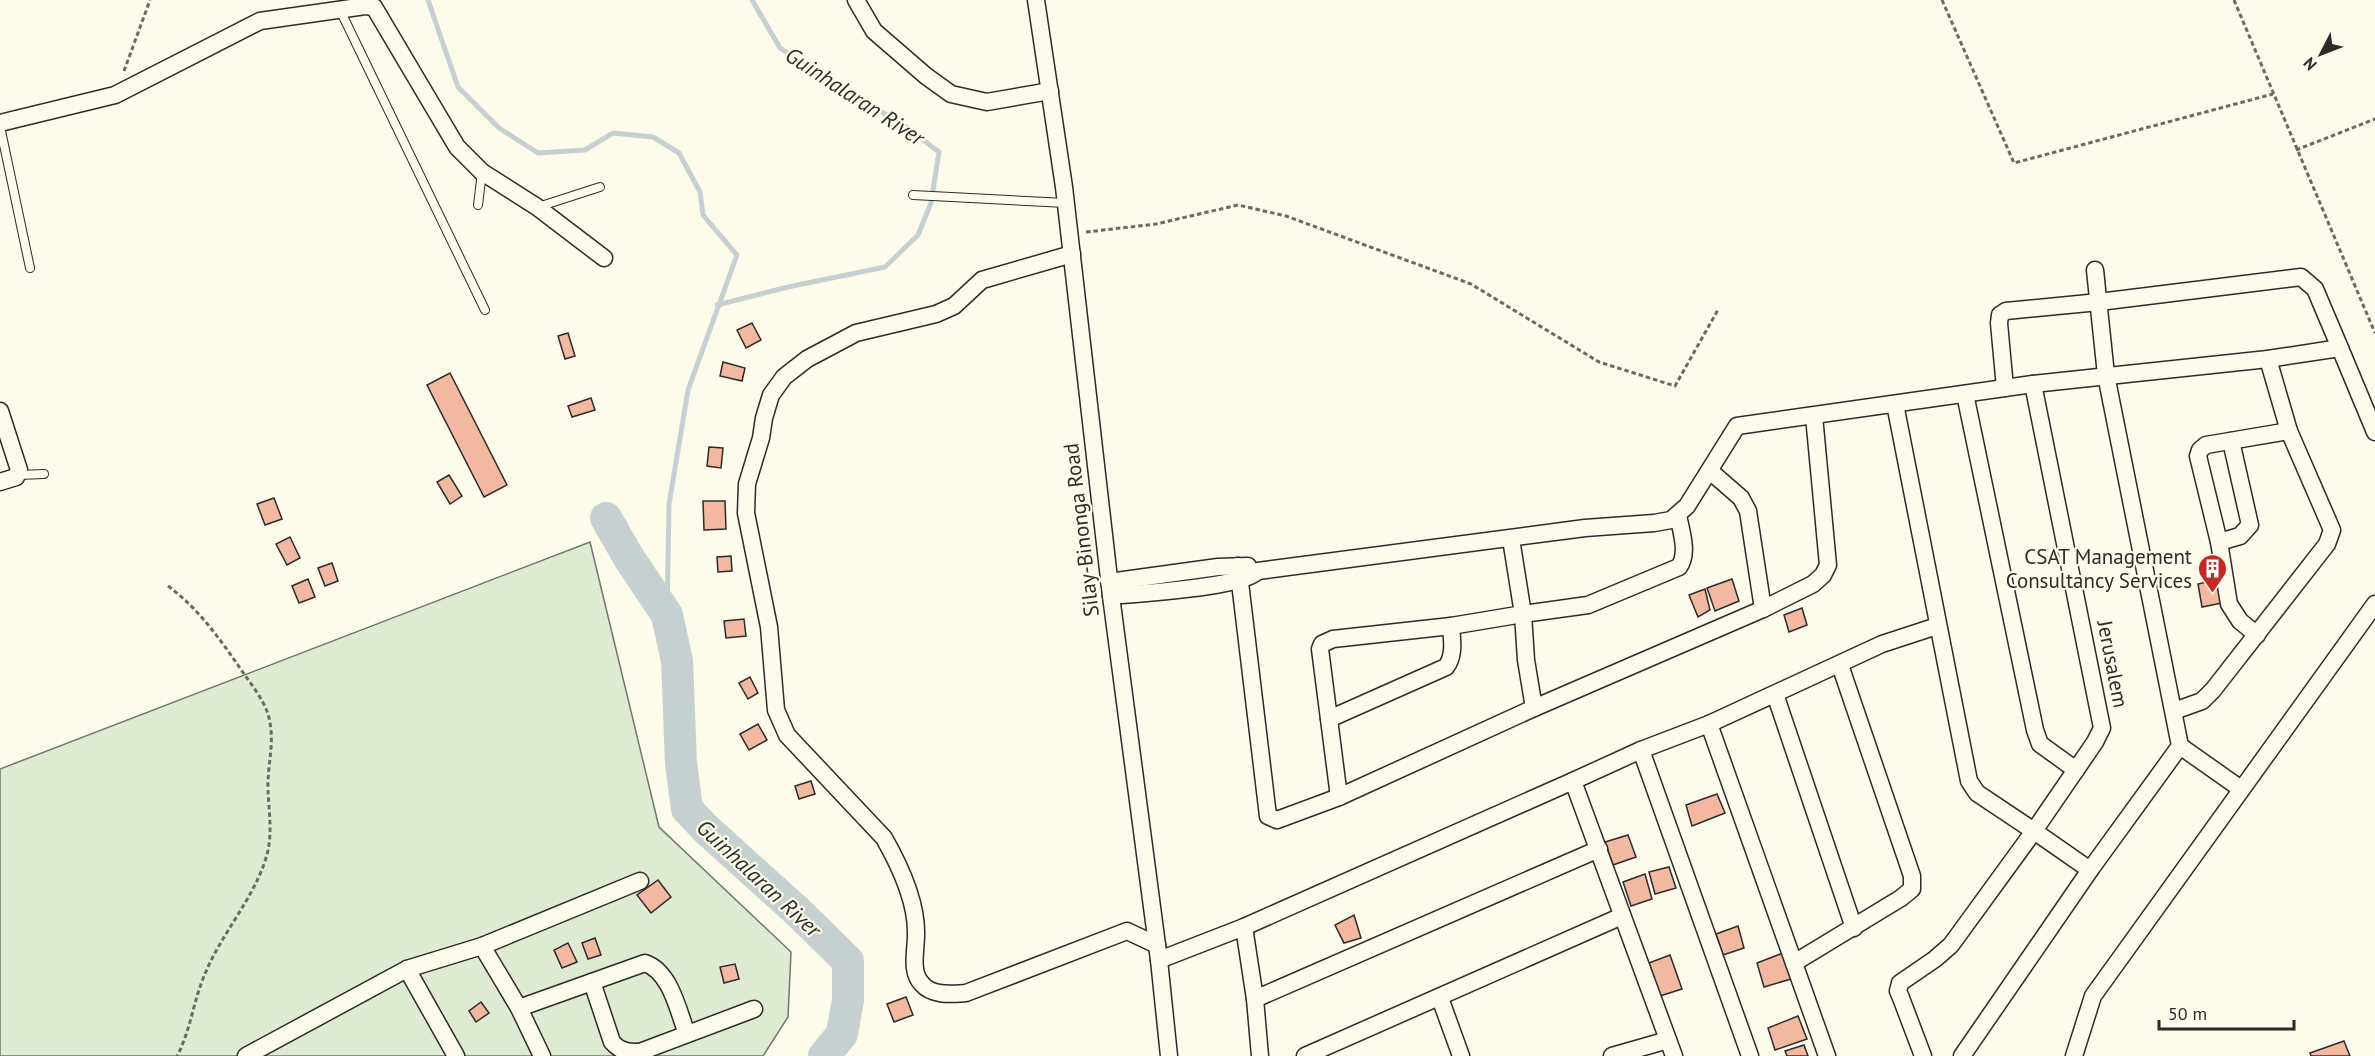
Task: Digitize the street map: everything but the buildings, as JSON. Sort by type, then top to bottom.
[{"type":"street","points":[[856,0],[874,32],[951,94],[987,102],[1050,91]]},
{"type":"street","name":"Silay-Binonga Road","points":[[1036,0],[1070,234],[1110,589],[1158,953],[1169,1056]]},
{"type":"street","points":[[0,124],[115,95],[260,21],[365,6],[374,8],[457,147],[482,172],[537,207],[604,258]]},
{"type":"street","points":[[1072,254],[982,280],[954,306],[926,316],[856,333],[807,359],[784,377],[771,395],[747,484],[746,513],[769,627],[776,710],[787,735],[884,838],[895,857],[914,913],[915,974],[926,988],[945,994],[966,993],[1127,931],[1158,953],[1244,927],[1641,750],[1709,724],[1882,644],[1937,626]]},
{"type":"street","points":[[2095,270],[2106,375],[2180,746],[2241,789]]},
{"type":"street","points":[[2005,388],[2000,315],[2006,311],[2301,278],[2315,289],[2375,432]]},
{"type":"street","points":[[1110,589],[1239,573],[1253,577],[1258,571],[1585,528],[1654,524],[1671,520],[1688,506],[1737,426],[2032,384],[2268,359],[2340,348]]},
{"type":"street","points":[[2174,711],[2202,701],[2257,635],[2327,544],[2332,530],[2289,431],[2268,359]]},
{"type":"street","name":"Jerusalem","points":[[1923,1056],[1898,991],[1900,983],[1951,945],[2034,831],[2102,728],[2032,384]]},
{"type":"street","points":[[1965,394],[2040,744],[2076,770]]},
{"type":"street","points":[[1895,404],[1969,781],[1977,792],[2090,870]]},
{"type":"street","points":[[0,411],[19,470],[18,475],[0,482]]},
{"type":"street","points":[[1239,573],[1268,816],[1277,820],[1339,797],[1534,708],[1763,609],[1813,584],[1823,575],[1828,566],[1814,416]]},
{"type":"street","points":[[2257,635],[2240,621],[2229,604],[2219,542],[2198,456],[2200,450],[2206,445],[2289,431]]},
{"type":"street","points":[[2219,542],[2240,536],[2250,525],[2231,441]]},
{"type":"street","points":[[1710,471],[1741,498],[1748,511],[1763,609]]},
{"type":"street","points":[[1339,797],[1320,648],[1325,641],[1451,626],[1588,605],[1679,567],[1684,560],[1678,515]]},
{"type":"street","points":[[1511,539],[1534,708]]},
{"type":"street","points":[[2074,1056],[2093,996],[2375,604]]},
{"type":"street","points":[[1329,719],[1446,667],[1451,661],[1452,653],[1451,626]]},
{"type":"street","points":[[1794,963],[1854,928],[1912,889],[1912,876],[1840,665]]},
{"type":"street","points":[[1775,694],[1854,928]]},
{"type":"street","points":[[1709,724],[1827,1056]]},
{"type":"street","points":[[1962,1056],[2090,870],[2180,746]]},
{"type":"street","points":[[1641,750],[1750,1056]]},
{"type":"street","points":[[1572,781],[1671,1048],[1612,1056]]},
{"type":"street","points":[[1255,999],[1599,849]]},
{"type":"street","points":[[246,1056],[407,969],[482,946],[640,881]]},
{"type":"street","points":[[1305,1056],[1622,916]]},
{"type":"street","points":[[1244,927],[1255,999],[1260,1056]]},
{"type":"street","points":[[482,946],[519,1008],[542,1056]]},
{"type":"street","points":[[519,1008],[645,963],[653,966],[669,987],[687,1034]]},
{"type":"street","points":[[407,969],[456,1056]]},
{"type":"street","points":[[592,982],[612,1042],[626,1052],[640,1052],[754,1009]]},
{"type":"street","points":[[1440,998],[1461,1056]]},
{"type":"lane","points":[[340,10],[485,310]]},
{"type":"lane","points":[[0,124],[30,268]]},
{"type":"lane","points":[[478,205],[482,172]]},
{"type":"lane","points":[[537,207],[600,187]]},
{"type":"lane","points":[[917,195],[1066,203]]},
{"type":"lane","points":[[18,475],[44,474]]},
{"type":"path","points":[[115,95],[150,0]]},
{"type":"path","points":[[1942,0],[2014,163],[2273,94]]},
{"type":"path","points":[[2234,0],[2375,333]]},
{"type":"path","points":[[2296,150],[2375,119]]},
{"type":"path","points":[[1070,234],[1156,224],[1238,205],[1286,216],[1471,284],[1599,362],[1675,386],[1719,308]]},
{"type":"path","points":[[168,586],[187,600],[211,626],[255,689],[267,713],[273,747],[268,787],[270,834],[267,858],[204,975],[192,1019],[177,1056]]},
{"type":"green space","points":[[590,542],[659,827],[791,952],[788,1017],[763,1056],[0,1056],[0,769]]},
{"type":"waterway","points":[[428,0],[458,87],[499,128],[538,153],[585,150],[613,133],[653,137],[679,153],[700,192],[703,215],[737,255],[688,390],[669,504],[667,615]]},
{"type":"waterway","name":"Guinhalaran River","points":[[717,305],[788,287],[885,267],[918,235],[931,203],[939,152],[901,123],[837,86],[780,48],[752,0]]},
{"type":"waterway","name":"Guinhalaran River","points":[[606,518],[629,558],[667,615],[677,661],[681,763],[687,809],[848,961],[848,1000],[842,1034],[824,1056]]},
{"type":"place","name":"CSAT Management Consultancy Services","points":[[2213,594]]}]
